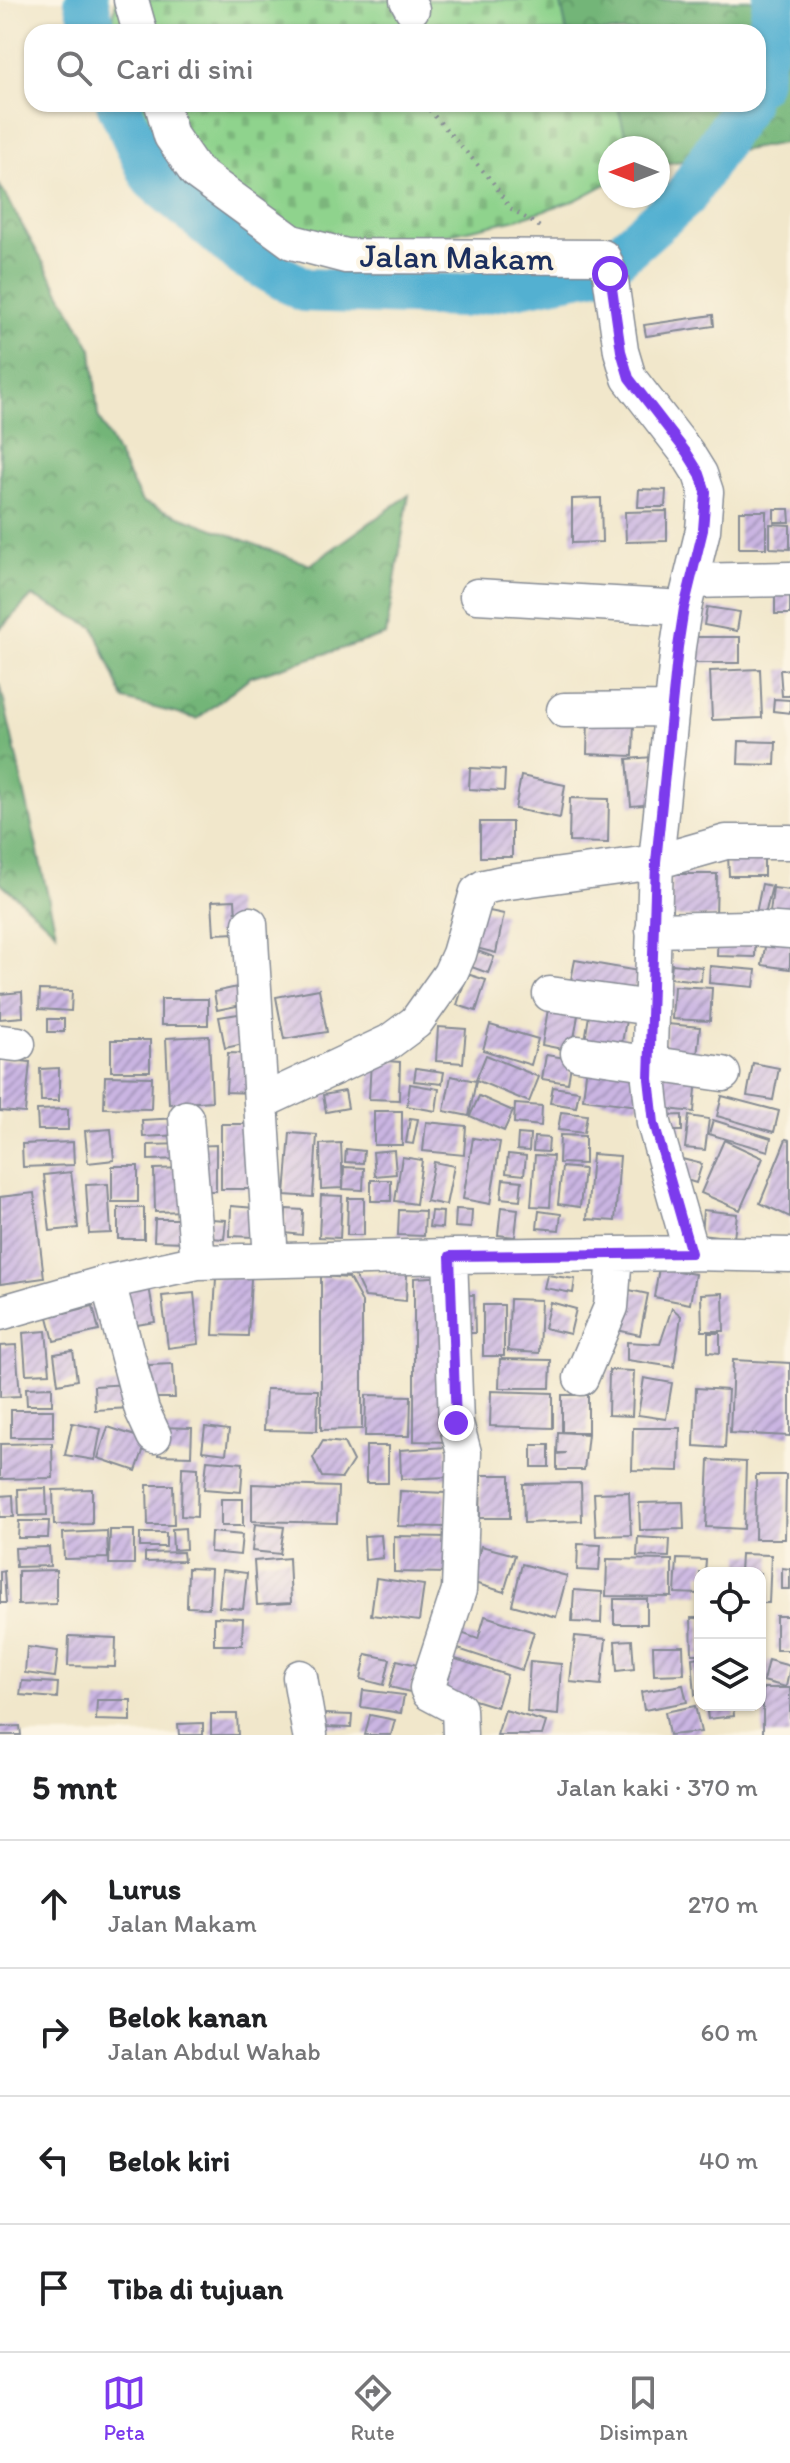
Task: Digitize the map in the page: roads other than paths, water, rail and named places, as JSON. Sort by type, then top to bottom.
[{"type":"street","points":[[131,0],[138,24]]},
{"type":"street","name":"Jalan Makam","points":[[164,112],[171,136],[196,172],[292,242],[346,256],[606,266],[621,351],[629,378],[687,453],[700,474],[706,492],[703,530],[687,594],[671,709],[656,862],[649,1063],[654,1123],[691,1253]]},
{"type":"street","points":[[477,596],[687,594],[790,579]]},
{"type":"street","points":[[564,710],[671,709]]},
{"type":"street","points":[[261,1102],[389,1042],[416,1022],[450,974],[477,892],[484,887],[656,862],[726,842],[790,842]]},
{"type":"street","points":[[250,924],[271,1260]]},
{"type":"street","points":[[653,930],[749,928],[790,931]]},
{"type":"street","points":[[550,994],[651,1008]]},
{"type":"street","points":[[578,1053],[723,1074]]},
{"type":"street","points":[[186,1118],[198,1262]]},
{"type":"street","points":[[0,1313],[108,1282],[198,1262],[691,1253],[790,1255]]},
{"type":"street","points":[[581,1378],[611,1307],[615,1254]]},
{"type":"street","points":[[450,1256],[456,1423],[464,1453],[459,1590],[427,1688],[429,1693],[459,1709],[460,1735]]},
{"type":"street","points":[[108,1282],[142,1410],[154,1436]]},
{"type":"street","points":[[300,1677],[310,1735]]},
{"type":"waterway","points":[[86,0],[93,24]]},
{"type":"waterway","points":[[766,44],[775,0]]},
{"type":"waterway","points":[[122,112],[153,179],[244,256],[304,290],[461,296],[603,269],[685,197],[740,112]]}]
